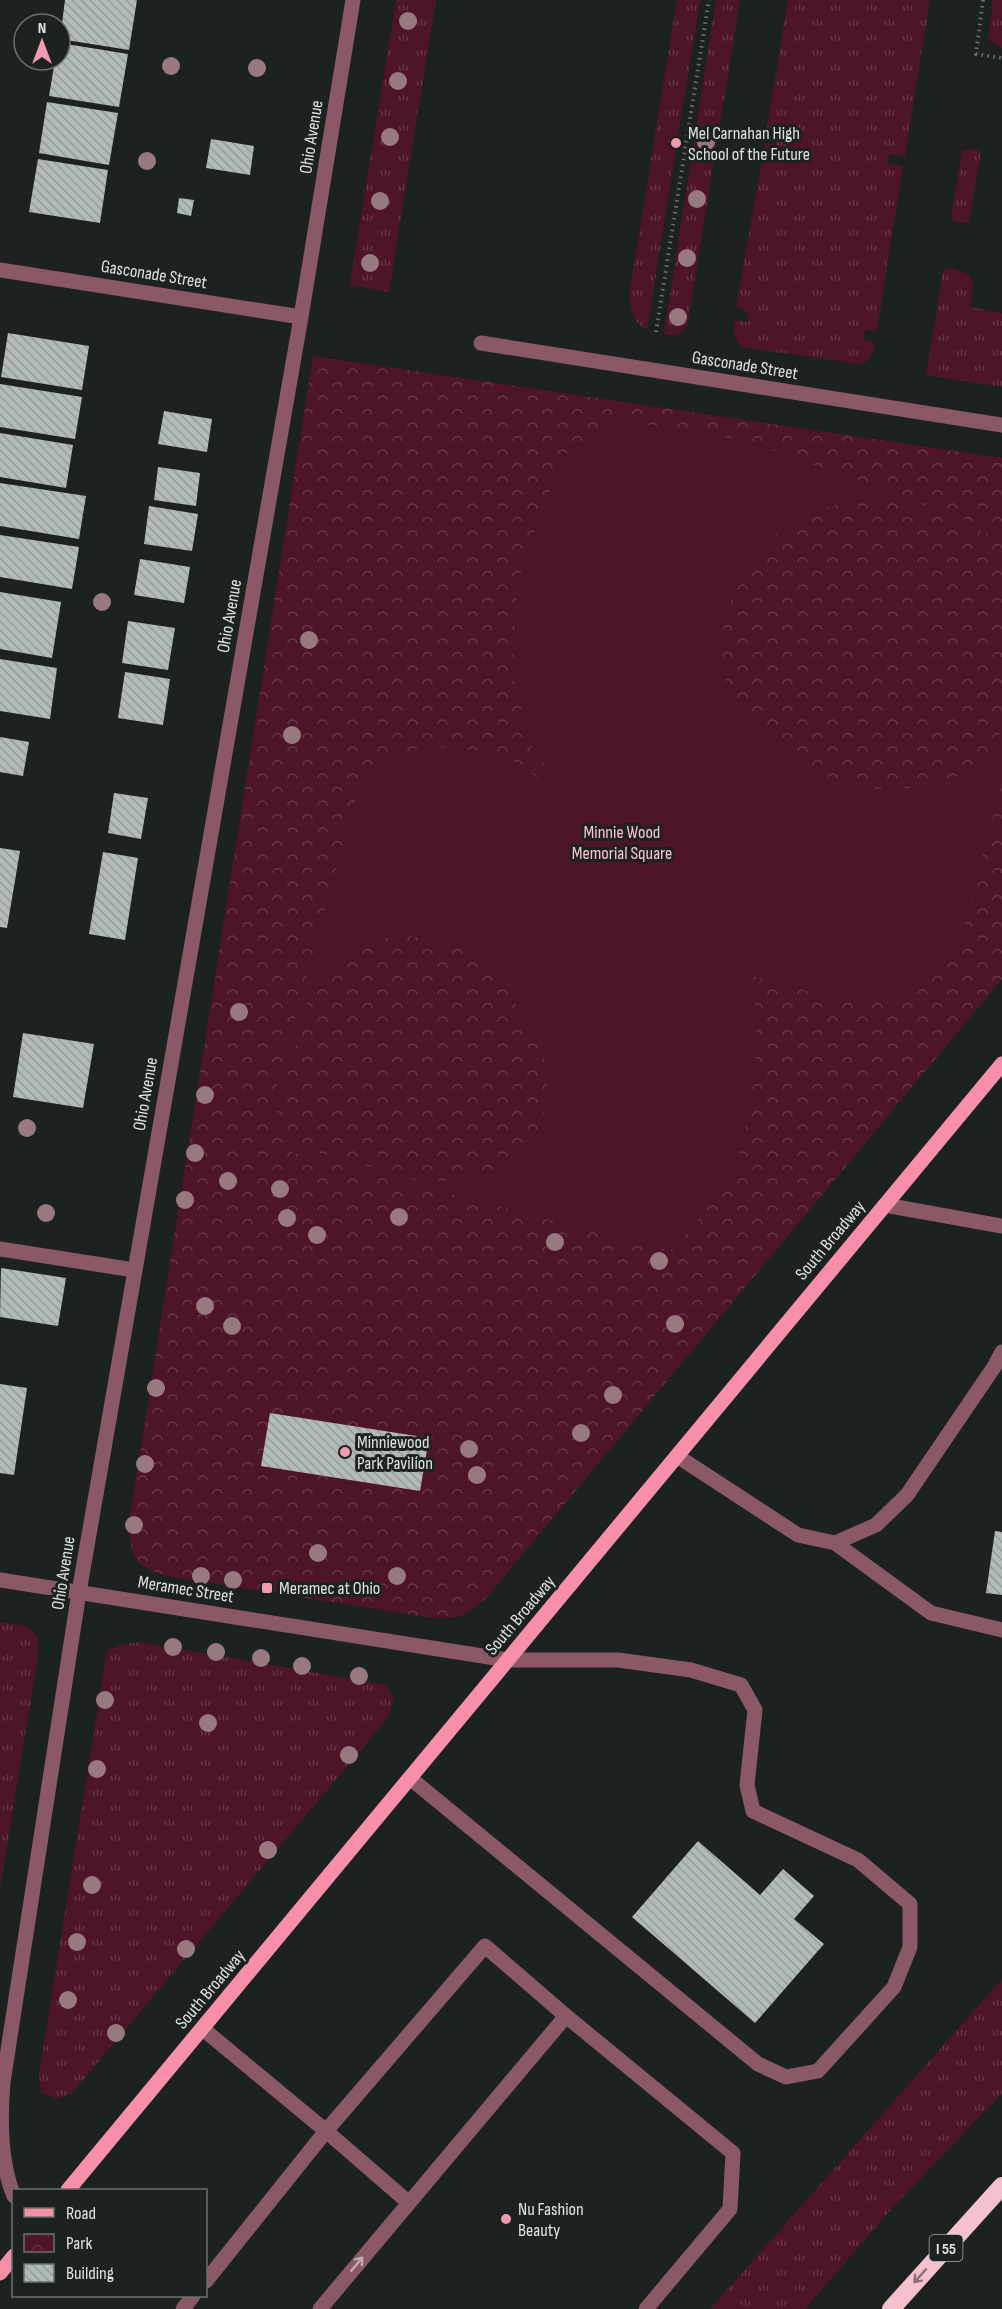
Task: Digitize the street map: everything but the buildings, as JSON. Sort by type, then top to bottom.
[{"type":"highway","name":"I 55","points":[[891,2309],[1002,2186]]},
{"type":"main road","name":"South Broadway","points":[[69,2189],[1002,1065]]},
{"type":"main road","points":[[0,2272],[12,2258]]},
{"type":"street","name":"Ohio Avenue","points":[[12,2190],[4,2168],[1,2138],[0,2111],[3,2082],[80,1592],[134,1270],[302,318],[352,0]]},
{"type":"street","name":"Gasconade Street","points":[[0,270],[302,318]]},
{"type":"street","name":"Gasconade Street","points":[[481,343],[1002,425]]},
{"type":"street","points":[[885,1204],[1002,1226]]},
{"type":"street","points":[[0,1249],[134,1270]]},
{"type":"street","points":[[835,1543],[876,1525],[907,1495],[1002,1352]]},
{"type":"street","points":[[677,1456],[798,1535],[835,1543],[931,1613],[1002,1630]]},
{"type":"street","name":"Meramec Street","points":[[0,1580],[508,1660],[618,1660],[691,1670],[741,1685],[756,1710],[747,1785],[753,1811],[858,1860],[910,1904],[910,1947],[894,1987],[818,2071],[786,2077],[758,2064],[410,1778]]},
{"type":"street","points":[[207,2280],[326,2131],[484,1946],[733,2153],[730,2209],[646,2309]]},
{"type":"street","points":[[320,2309],[566,2016]]},
{"type":"street","points":[[203,2029],[408,2202]]},
{"type":"path","points":[[656,332],[709,0]]},
{"type":"path","points":[[983,0],[976,54],[1002,58]]},
{"type":"green space","points":[[396,0],[436,0],[389,292],[350,285]]},
{"type":"green space","points":[[677,0],[700,0],[647,330],[636,320],[629,295]]},
{"type":"green space","points":[[716,0],[740,0],[688,322],[679,334],[664,334]]},
{"type":"green space","points":[[788,0],[930,0],[905,156],[889,154],[888,163],[903,166],[877,331],[865,330],[864,340],[875,343],[874,351],[869,359],[860,364],[742,347],[734,335],[735,320],[747,322],[749,312],[736,307],[765,143],[776,145],[778,136],[766,133]]},
{"type":"green space","points":[[993,0],[1002,0],[1002,48],[988,40]]},
{"type":"green space","points":[[971,149],[981,151],[969,223],[959,223],[951,219],[962,151]]},
{"type":"green space","points":[[953,268],[970,275],[973,284],[970,307],[1002,313],[1002,387],[926,375],[943,270]]},
{"type":"green space","name":"Minnie Wood Memorial Square","points":[[313,356],[1002,458],[1002,979],[487,1597],[472,1610],[452,1618],[425,1617],[167,1576],[149,1569],[138,1561],[134,1555],[128,1529]]},
{"type":"green space","points":[[612,419],[748,441],[1002,533],[1002,539],[909,505],[877,500],[843,502],[803,516],[774,535],[748,569],[726,610],[720,648],[726,686],[743,717],[799,762],[836,781],[877,789],[918,788],[951,780],[984,759],[1002,730],[1002,782],[958,951],[917,993],[867,1000],[820,995],[753,976],[758,1048],[742,1148],[722,1192],[670,1251],[293,1153],[269,1113],[365,767],[428,746],[502,753],[576,804],[532,748],[513,678],[517,584],[545,502],[565,455]],"holes":[[[398,935],[439,940],[472,953],[503,984],[540,1042],[548,1077],[545,1109],[537,1136],[517,1156],[486,1175],[449,1181],[419,1181],[296,1146],[277,1112],[312,986],[331,963],[369,942]]]},
{"type":"green space","points":[[0,1622],[27,1626],[38,1637],[38,1657],[0,1888]]},
{"type":"green space","points":[[139,1642],[386,1685],[394,1699],[388,1718],[71,2094],[57,2099],[41,2092],[39,2074],[107,1651],[121,1645]]},
{"type":"green space","points":[[1002,1979],[1002,2093],[887,2214],[805,2309],[710,2309]]},
{"type":"place","name":"Mel Carnahan High School of the Future","points":[[676,143]]},
{"type":"place","name":"Minniewood Park Pavilion","points":[[345,1452]]},
{"type":"place","name":"Meramec at Ohio","points":[[267,1588]]},
{"type":"place","name":"Nu Fashion Beauty","points":[[506,2219]]}]
